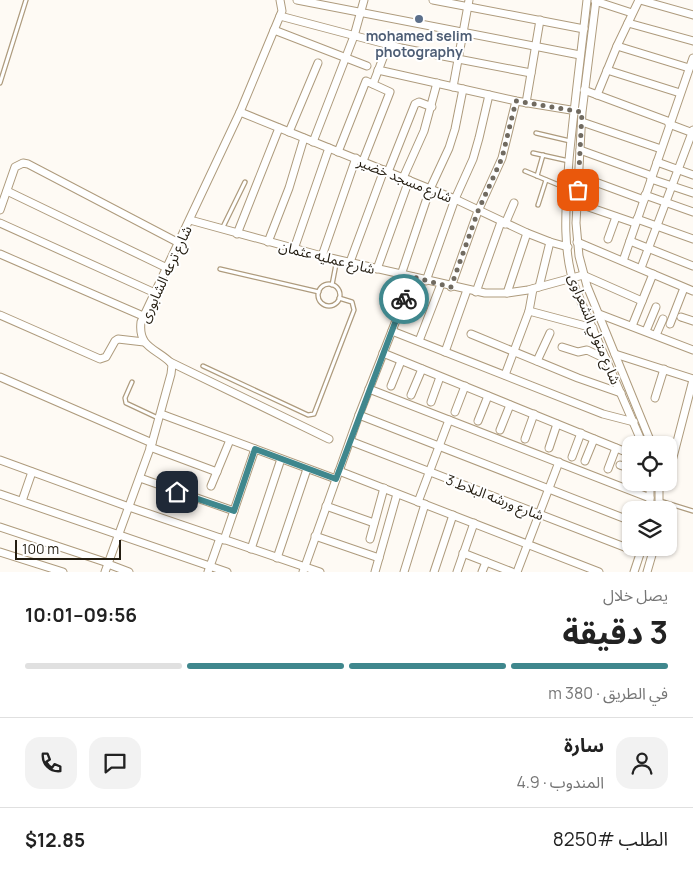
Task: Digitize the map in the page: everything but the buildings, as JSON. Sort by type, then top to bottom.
[{"type":"street","name":"شارع ترعه الشابورى","points":[[280,0],[282,5],[280,16],[240,112],[144,316],[140,329],[144,342],[149,348],[170,362],[329,439]]},
{"type":"street","points":[[297,0],[580,55]]},
{"type":"street","points":[[313,142],[354,36],[364,0]]},
{"type":"street","points":[[433,0],[468,3],[584,29]]},
{"type":"street","name":"شارع متولي الشعراوى","points":[[587,0],[573,111],[569,161],[567,189],[568,247],[572,278],[639,436]]},
{"type":"street","points":[[597,95],[617,46],[639,0],[693,15]]},
{"type":"street","points":[[595,1],[632,13]]},
{"type":"street","name":"شارع متولي الشعراوى","points":[[595,1],[582,112],[577,242],[583,275],[648,436]]},
{"type":"street","points":[[453,87],[468,3]]},
{"type":"street","points":[[280,16],[388,45],[531,73]]},
{"type":"street","points":[[526,103],[540,20]]},
{"type":"street","points":[[628,23],[693,42]]},
{"type":"street","points":[[274,30],[367,66]]},
{"type":"street","points":[[338,152],[369,82],[378,70],[388,45]]},
{"type":"street","points":[[617,46],[689,68]]},
{"type":"street","points":[[623,261],[693,58]]},
{"type":"street","points":[[289,132],[318,63]]},
{"type":"street","points":[[378,70],[516,101],[582,112]]},
{"type":"street","points":[[607,70],[680,94]]},
{"type":"street","points":[[322,256],[360,160],[390,94],[388,91],[369,82]]},
{"type":"street","points":[[377,269],[432,106],[437,84]]},
{"type":"street","points":[[401,275],[430,189],[449,148],[463,89]]},
{"type":"street","points":[[584,90],[693,132],[641,268]]},
{"type":"street","points":[[426,281],[455,199],[480,138],[489,95]]},
{"type":"street","points":[[451,287],[478,211],[502,158],[516,101]]},
{"type":"street","points":[[350,262],[415,104],[419,102],[432,106]]},
{"type":"street","name":"شارع مسجد خضير","points":[[240,112],[455,199],[527,233],[568,247]]},
{"type":"street","points":[[582,122],[661,149]]},
{"type":"street","points":[[237,234],[279,128]]},
{"type":"street","points":[[268,242],[289,188],[304,138]]},
{"type":"street","points":[[294,249],[329,148]]},
{"type":"street","points":[[580,150],[693,193]]},
{"type":"street","points":[[657,162],[693,175]]},
{"type":"street","points":[[0,210],[15,167],[23,163],[179,243]]},
{"type":"street","points":[[579,176],[693,212]]},
{"type":"street","points":[[7,191],[168,268]]},
{"type":"street","points":[[476,292],[503,223],[514,203]]},
{"type":"street","points":[[577,203],[616,216],[657,226],[693,239]]},
{"type":"street","points":[[608,239],[616,216]]},
{"type":"street","name":"شارع عمليه عثمان","points":[[190,220],[294,249],[476,292],[507,293],[536,288],[583,275]]},
{"type":"street","points":[[0,223],[155,293]]},
{"type":"street","points":[[507,293],[527,233]]},
{"type":"street","points":[[630,241],[693,266]]},
{"type":"street","points":[[505,375],[529,311],[550,242]]},
{"type":"street","points":[[577,242],[693,291]]},
{"type":"street","points":[[0,254],[144,316]]},
{"type":"street","points":[[632,326],[653,274]]},
{"type":"street","points":[[583,275],[642,301]]},
{"type":"street","points":[[303,569],[359,415],[413,277]]},
{"type":"street","points":[[418,341],[441,284]]},
{"type":"street","points":[[670,324],[684,288]]},
{"type":"street","points":[[445,352],[467,290]]},
{"type":"street","points":[[646,331],[656,307]]},
{"type":"street","points":[[529,311],[593,328]]},
{"type":"street","points":[[598,314],[693,350]]},
{"type":"street","points":[[0,315],[100,359],[106,357],[118,339],[144,342]]},
{"type":"street","points":[[681,317],[693,321]]},
{"type":"street","points":[[656,335],[663,319]]},
{"type":"street","points":[[392,331],[603,414],[634,422]]},
{"type":"street","points":[[537,361],[550,333]]},
{"type":"street","points":[[471,334],[621,393]]},
{"type":"street","points":[[562,347],[578,352],[587,350],[606,358]]},
{"type":"street","points":[[383,353],[622,450]]},
{"type":"street","points":[[615,354],[693,379],[677,441]]},
{"type":"street","points":[[390,386],[401,361]]},
{"type":"street","points":[[107,566],[130,508],[160,416],[171,374],[172,365],[170,362]]},
{"type":"street","points":[[411,395],[422,369]]},
{"type":"street","points":[[655,398],[664,369]]},
{"type":"street","points":[[431,402],[440,376]]},
{"type":"street","points":[[0,378],[217,472]]},
{"type":"street","points":[[455,412],[465,386]]},
{"type":"street","points":[[369,389],[650,498],[650,491]]},
{"type":"street","points":[[478,421],[488,396]]},
{"type":"street","points":[[500,430],[510,405]]},
{"type":"street","points":[[525,439],[534,414]]},
{"type":"street","points":[[359,415],[622,517]]},
{"type":"street","points":[[160,416],[336,479]]},
{"type":"street","points":[[404,572],[429,472],[449,420]]},
{"type":"street","points":[[549,448],[557,424]]},
{"type":"street","points":[[572,457],[581,433]]},
{"type":"street","points":[[585,461],[594,439]]},
{"type":"street","points":[[212,486],[230,440]]},
{"type":"street","name":"شارع ورشه البلاط 3","points":[[350,441],[539,514],[622,543]]},
{"type":"street","points":[[608,469],[616,448]]},
{"type":"street","points":[[209,569],[234,511],[255,449]]},
{"type":"street","points":[[251,548],[281,459]]},
{"type":"street","points":[[0,460],[130,508],[251,548],[303,569],[320,572]]},
{"type":"street","points":[[518,572],[559,462]]},
{"type":"street","points":[[277,558],[307,469]]},
{"type":"street","points":[[339,471],[599,572]]},
{"type":"street","points":[[22,501],[32,472]]},
{"type":"street","points":[[140,478],[234,511]]},
{"type":"street","points":[[370,539],[384,488]]},
{"type":"street","points":[[659,491],[660,501]]},
{"type":"street","points":[[0,494],[119,535],[209,569],[227,572]]},
{"type":"street","points":[[375,572],[397,494]]},
{"type":"street","points":[[326,506],[374,523]]},
{"type":"street","points":[[434,572],[453,515]]},
{"type":"street","points":[[457,572],[474,523]]},
{"type":"street","points":[[0,527],[107,566],[129,572]]},
{"type":"street","points":[[315,536],[379,558]]},
{"type":"street","points":[[0,552],[63,572]]},
{"type":"street","points":[[463,553],[512,572]]},
{"type":"street","points":[[634,572],[639,556]]},
{"type":"street","points":[[647,572],[652,556]]},
{"type":"street","points":[[482,572],[486,562]]},
{"type":"lane","points":[[0,83],[26,0]]},
{"type":"lane","points":[[536,132],[571,141]]},
{"type":"lane","points":[[533,153],[569,161]]},
{"type":"lane","points":[[537,176],[543,155]]},
{"type":"lane","points":[[525,171],[567,189]]},
{"type":"lane","points":[[538,205],[546,180]]},
{"type":"lane","points":[[222,230],[245,182]]},
{"type":"lane","points":[[332,285],[337,259]]},
{"type":"lane","points":[[220,269],[318,292]]},
{"type":"lane","points":[[332,285],[339,292],[339,298],[336,304],[326,306],[319,299],[318,292],[322,287],[332,285]]},
{"type":"lane","points":[[203,366],[308,415],[314,414],[355,306],[351,301],[339,298]]},
{"type":"lane","points":[[132,382],[125,398],[127,405],[160,416]]},
{"type":"lane","points":[[677,506],[693,511]]},
{"type":"way so far","points":[[404,299],[413,277],[451,287],[478,211],[502,158],[516,101],[582,112],[578,190]]},
{"type":"place","name":"mohamed selim photography","points":[[419,19]]},
{"type":"route","points":[[177,492],[234,511],[255,449],[336,479],[404,299]]}]
